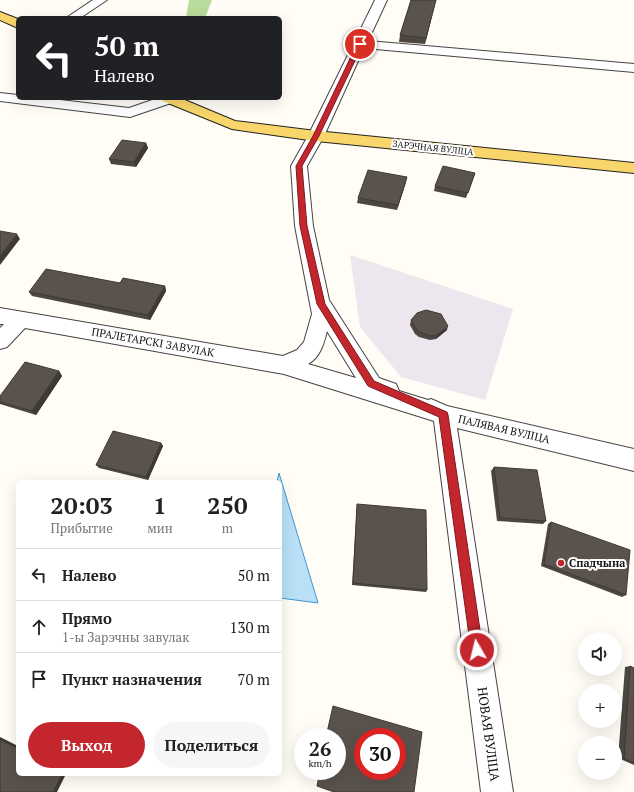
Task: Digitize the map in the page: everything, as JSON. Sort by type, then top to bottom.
[{"type":"main road","points":[[0,16],[16,23]]},
{"type":"main road","name":"ЗАРЭЧНАЯ ВУЛІЦА","points":[[174,100],[232,125],[316,136],[634,168]]},
{"type":"street","points":[[75,16],[101,0]]},
{"type":"street","points":[[284,365],[304,356],[313,345],[322,314],[304,226],[299,166],[316,136],[381,0]]},
{"type":"street","points":[[360,44],[634,68]]},
{"type":"street","points":[[0,97],[16,99]]},
{"type":"street","points":[[24,100],[130,113],[164,100]]},
{"type":"street","points":[[321,304],[371,384],[444,415]]},
{"type":"street","name":"ПРАЛЕТАРСКІ ЗАВУЛАК","points":[[0,316],[284,365]]},
{"type":"street","points":[[0,341],[22,320]]},
{"type":"street","name":"ПАЛЯВАЯ ВУЛІЦА","points":[[284,365],[444,415],[634,460]]},
{"type":"street","name":"НОВАЯ ВУЛІЦА","points":[[444,415],[497,792]]},
{"type":"shaded area","points":[[350,255],[513,309],[485,400],[401,377],[360,327]]},
{"type":"green space","points":[[189,0],[212,0],[206,16],[186,16]]},
{"type":"water","points":[[279,473],[281,480],[277,480]]},
{"type":"water","points":[[282,483],[318,603],[282,598]]},
{"type":"building","points":[[411,0],[436,0],[426,38],[400,35]]},
{"type":"building","points":[[122,140],[146,143],[134,162],[109,159]]},
{"type":"building","points":[[443,166],[475,173],[468,193],[435,186]]},
{"type":"building","points":[[368,170],[407,177],[398,205],[358,198]]},
{"type":"building","points":[[0,231],[17,234],[0,256]]},
{"type":"building","points":[[46,269],[120,283],[123,278],[165,286],[148,315],[29,292]]},
{"type":"building","points":[[426,310],[441,314],[448,326],[437,335],[431,336],[420,332],[416,329],[411,320],[417,313]]},
{"type":"building","points":[[25,362],[59,371],[32,411],[0,402],[0,396]]},
{"type":"building","points":[[113,431],[161,443],[146,477],[96,465]]},
{"type":"building","points":[[494,467],[537,470],[546,521],[500,518]]},
{"type":"building","points":[[357,504],[426,510],[427,590],[353,583]]},
{"type":"building","points":[[551,522],[630,550],[626,595],[544,564]]},
{"type":"building","points":[[630,666],[634,668],[634,763],[624,759]]},
{"type":"building","points":[[333,706],[422,732],[414,792],[334,792],[317,786],[318,780],[346,780],[346,728],[328,728]]},
{"type":"building","points":[[0,740],[16,748],[16,776],[61,776],[53,792],[0,792]]},
{"type":"place","name":"Спадчына","points":[[561,563]]},
{"type":"route","points":[[360,44],[316,136],[299,166],[304,226],[321,304],[371,384],[444,415],[477,650]]}]
